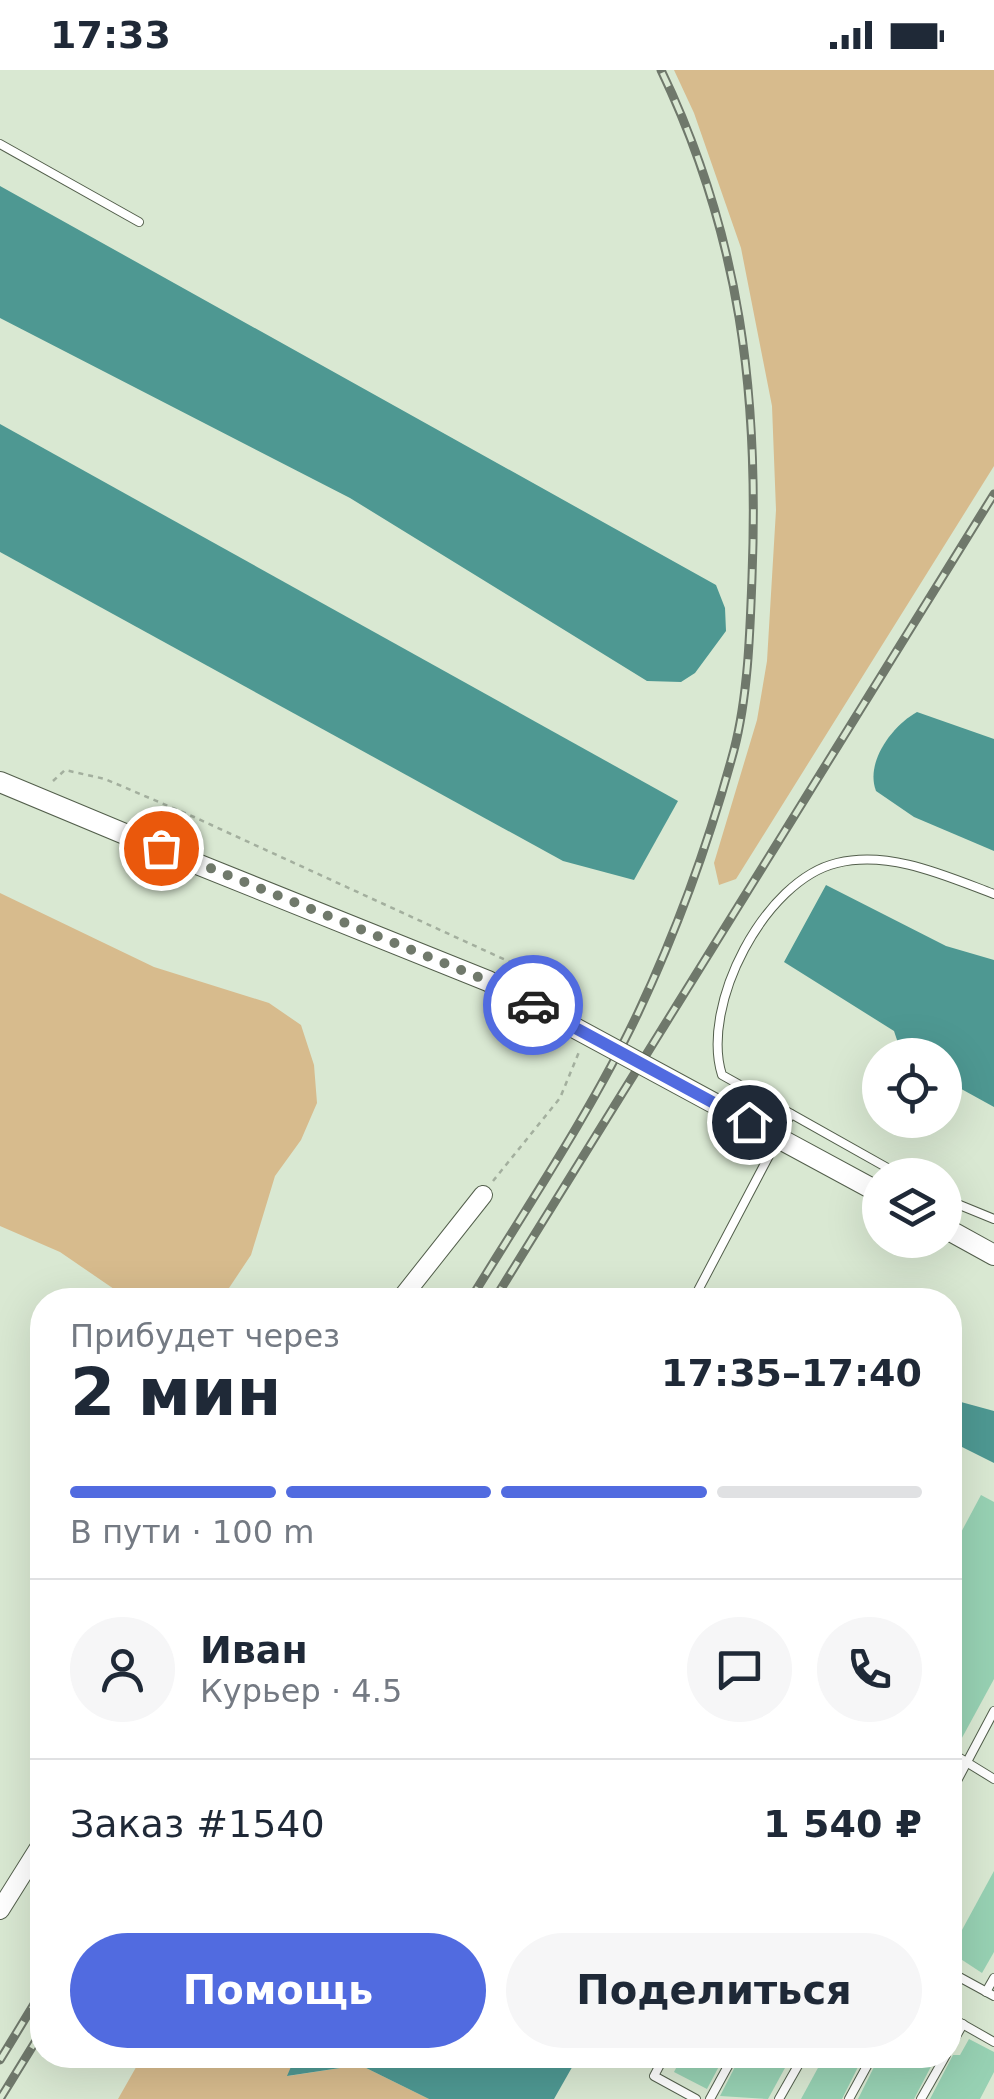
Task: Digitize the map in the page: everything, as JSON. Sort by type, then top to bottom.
[{"type":"main road","points":[[0,782],[488,981],[862,1183]]},
{"type":"main road","points":[[962,1237],[994,1255]]},
{"type":"street","points":[[409,1288],[482,1194]]},
{"type":"street","points":[[0,1910],[30,1862]]},
{"type":"lane","points":[[0,144],[139,222]]},
{"type":"lane","points":[[870,1158],[722,1076],[717,1048],[738,955],[803,874],[840,862],[904,862],[994,894]]},
{"type":"lane","points":[[699,1288],[791,1114]]},
{"type":"lane","points":[[962,1206],[994,1219]]},
{"type":"lane","points":[[962,1770],[994,1711]]},
{"type":"lane","points":[[962,1760],[994,1780]]},
{"type":"lane","points":[[962,1979],[990,1994],[994,1978]]},
{"type":"lane","points":[[963,2024],[994,2042]]},
{"type":"lane","points":[[658,2068],[654,2076],[696,2099]]},
{"type":"lane","points":[[710,2099],[727,2068]]},
{"type":"lane","points":[[779,2099],[797,2068]]},
{"type":"lane","points":[[849,2099],[866,2068]]},
{"type":"lane","points":[[921,2099],[939,2068]]},
{"type":"shaded area","points":[[674,70],[994,70],[994,466],[736,879],[719,885],[714,863],[757,720],[767,661],[776,510],[772,406],[741,248],[694,113]]},
{"type":"shaded area","points":[[0,893],[154,967],[269,1003],[301,1025],[314,1065],[317,1103],[301,1140],[275,1176],[251,1255],[229,1288],[112,1288],[60,1252],[0,1226]]},
{"type":"shaded area","points":[[136,2068],[291,2068],[288,2076],[366,2068],[429,2099],[118,2099]]},
{"type":"water","points":[[0,186],[716,585],[725,608],[726,631],[695,673],[681,682],[647,681],[350,498],[0,318]]},
{"type":"water","points":[[0,424],[678,801],[634,880],[563,861],[0,552]]},
{"type":"water","points":[[917,712],[994,739],[994,851],[914,817],[876,791],[874,768],[883,746],[898,726]]},
{"type":"water","points":[[826,885],[946,946],[994,960],[994,1107],[962,1089],[962,1038],[896,1038],[894,1031],[784,962]]},
{"type":"water","points":[[962,1402],[994,1411],[994,1463],[962,1447]]},
{"type":"water","points":[[290,2068],[340,2068],[287,2076]]},
{"type":"water","points":[[366,2068],[572,2068],[554,2099],[429,2099]]},
{"type":"building","points":[[981,1495],[994,1502],[994,1679],[962,1738],[962,1531]]},
{"type":"building","points":[[994,1871],[994,1952],[982,1973],[962,1960],[962,1930]]},
{"type":"building","points":[[969,2039],[994,2052],[994,2072],[980,2099],[930,2099],[946,2068],[962,2068],[962,2051]]},
{"type":"building","points":[[676,2068],[718,2068],[707,2089],[674,2072]]},
{"type":"building","points":[[734,2068],[785,2068],[768,2099],[720,2096]]},
{"type":"building","points":[[818,2068],[858,2068],[842,2099],[801,2099]]},
{"type":"building","points":[[874,2068],[930,2068],[914,2099],[858,2099]]},
{"type":"railway","points":[[477,1288],[579,1123],[638,1013],[703,850],[734,750],[742,708],[752,577],[752,444],[747,381],[727,256],[710,194],[661,70]]},
{"type":"railway","points":[[501,1288],[994,494]]},
{"type":"railway","points":[[0,2060],[30,2011]]},
{"type":"railway","points":[[0,2099],[30,2050]]},
{"type":"way so far","points":[[161,848],[488,981],[533,1005]]},
{"type":"route","points":[[533,1005],[749,1122]]}]
